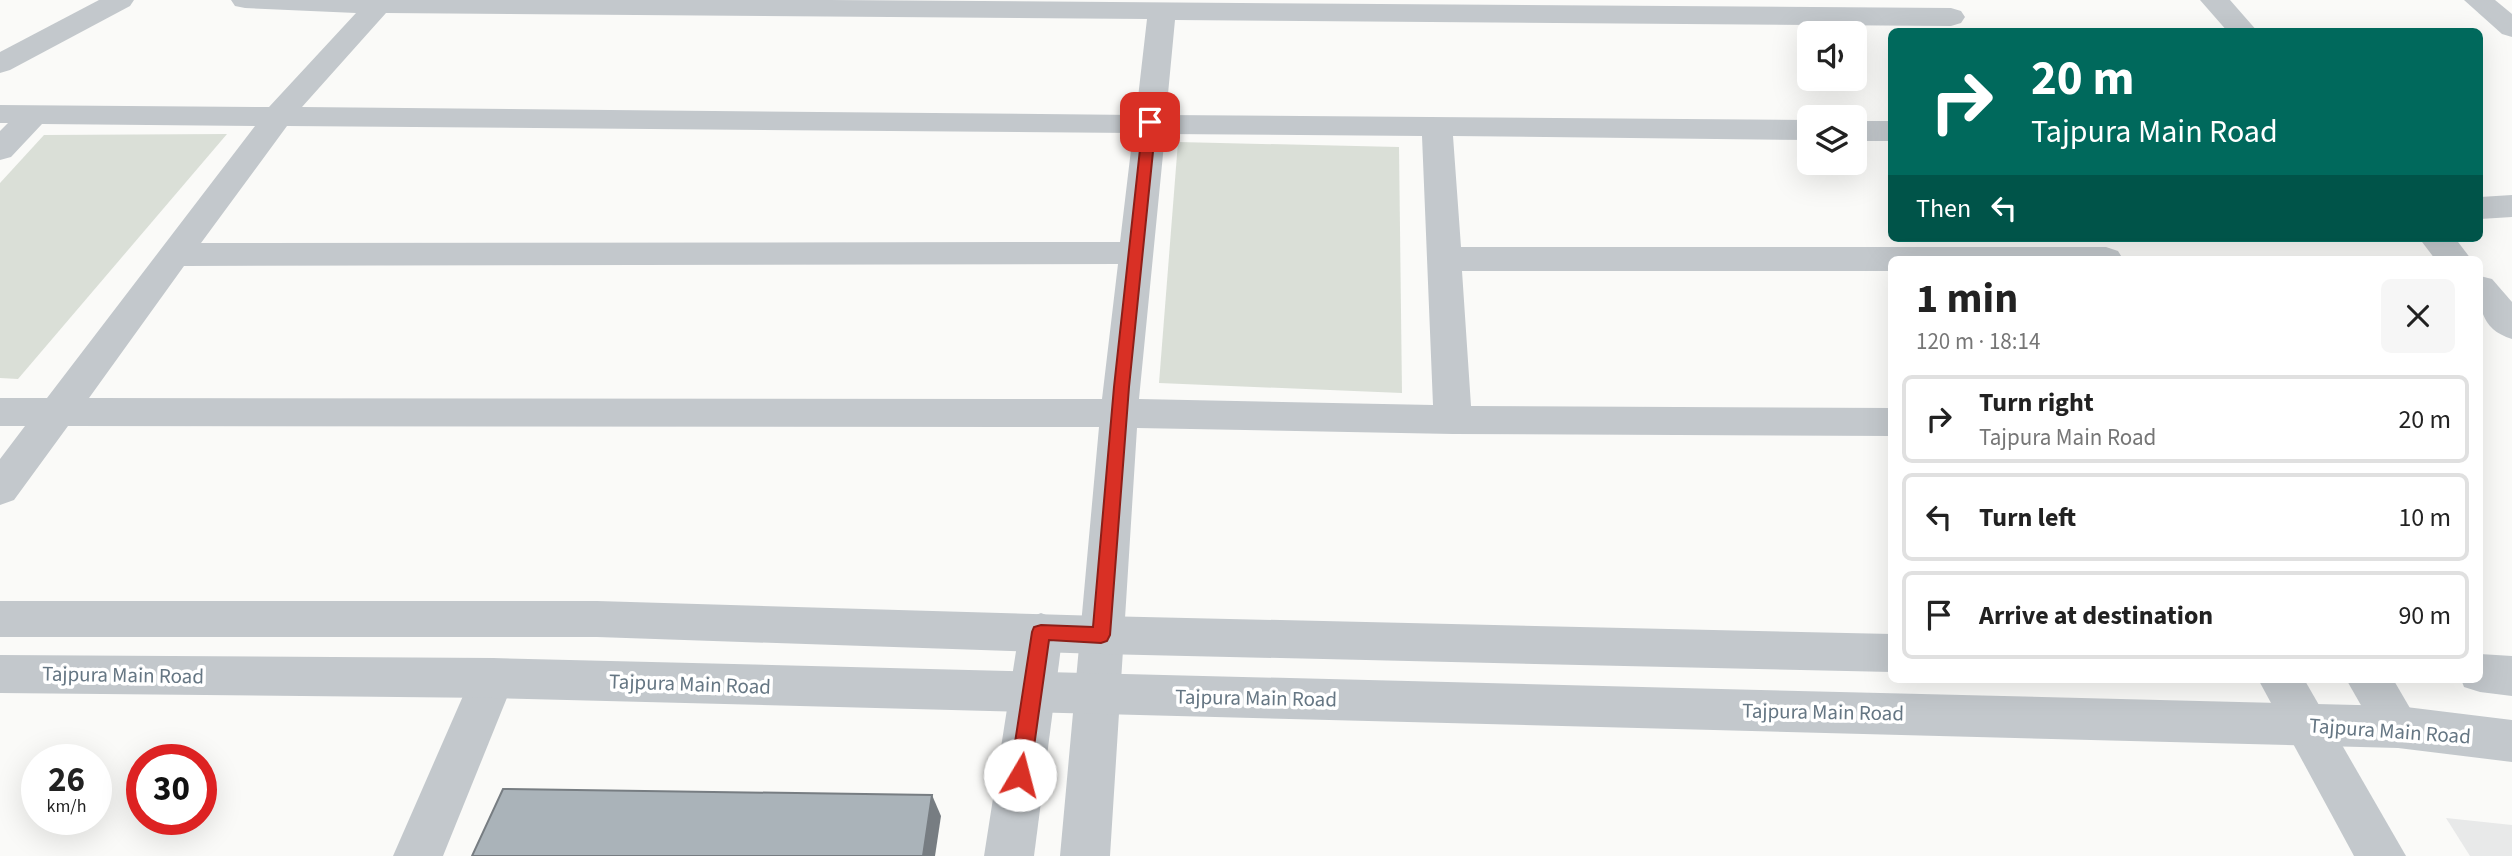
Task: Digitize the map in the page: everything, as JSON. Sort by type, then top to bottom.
[{"type":"street","points":[[0,64],[120,0]]},
{"type":"street","points":[[245,0],[378,5],[920,5],[1162,12],[1950,16]]},
{"type":"street","points":[[2214,0],[2240,28]]},
{"type":"street","points":[[2478,0],[2512,28]]},
{"type":"street","points":[[0,489],[278,117],[378,5]]},
{"type":"street","points":[[1085,856],[1119,413],[1134,253],[1162,12]]},
{"type":"street","points":[[0,114],[1150,122],[1797,130]]},
{"type":"street","points":[[0,150],[34,114]]},
{"type":"street","points":[[1437,127],[1453,420]]},
{"type":"street","points":[[1867,131],[1888,131]]},
{"type":"street","points":[[2483,208],[2512,206]]},
{"type":"street","points":[[2439,242],[2451,256]]},
{"type":"street","points":[[174,255],[1134,253]]},
{"type":"street","points":[[1444,259],[1888,259]]},
{"type":"street","points":[[2483,292],[2512,326]]},
{"type":"street","points":[[0,412],[1119,413],[1453,420],[1888,422]]},
{"type":"street","points":[[0,619],[597,619],[1101,635],[1888,653]]},
{"type":"street","points":[[1009,856],[1041,632]]},
{"type":"street","points":[[2483,673],[2512,676]]},
{"type":"street","name":"Tajpura Main Road","points":[[0,674],[493,678],[2398,727],[2512,741]]},
{"type":"street","points":[[418,856],[493,678]]},
{"type":"street","points":[[2282,683],[2381,856]]},
{"type":"street","points":[[2370,683],[2398,727]]},
{"type":"shaded area","points":[[227,134],[18,379],[0,378],[0,183],[44,135]]},
{"type":"shaded area","points":[[1178,142],[1399,147],[1402,393],[1159,383]]},
{"type":"shaded area","points":[[2446,818],[2512,825],[2512,856],[2470,856]]},
{"type":"building","points":[[503,789],[932,795],[923,856],[472,856]]},
{"type":"route","points":[[1020,775],[1041,632],[1101,635],[1134,253],[1150,122]]}]
